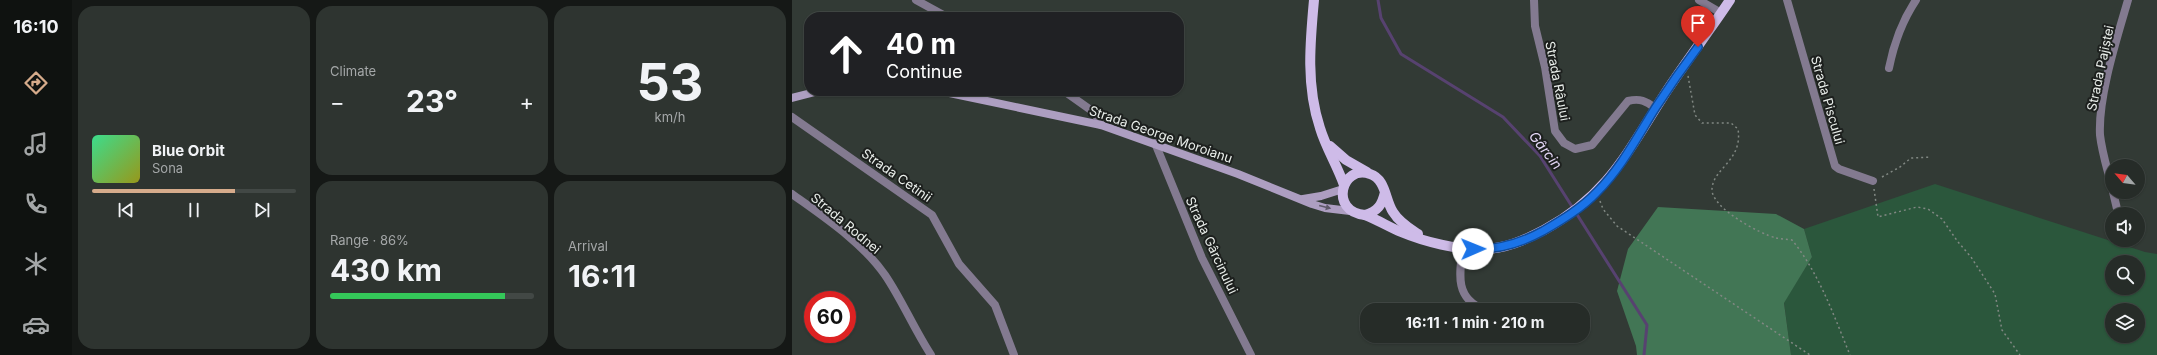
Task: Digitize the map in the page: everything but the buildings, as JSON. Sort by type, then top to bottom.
[{"type":"main road","points":[[1314,0],[1310,50],[1310,86],[1316,116],[1344,187]]},
{"type":"main road","points":[[1371,174],[1359,173],[1348,179],[1344,187],[1342,197],[1345,204],[1350,210],[1365,215],[1403,233],[1428,241],[1463,248],[1497,248],[1516,243],[1535,235],[1559,222],[1596,193],[1616,171],[1655,108],[1730,0]]},
{"type":"main road","points":[[792,98],[804,95]]},
{"type":"main road","name":"Strada George Moroianu","points":[[964,96],[1101,125],[1155,143],[1325,208],[1350,210]]},
{"type":"main road","points":[[1325,142],[1346,160],[1371,174],[1382,184],[1391,210],[1400,221],[1428,241]]},
{"type":"main road","name":"Strada George Moroianu","points":[[1300,199],[1321,196],[1344,187]]},
{"type":"main road","points":[[1365,215],[1379,208],[1383,202],[1385,192]]},
{"type":"street","points":[[916,0],[938,12]]},
{"type":"street","name":"Strada Râului","points":[[1534,0],[1535,26],[1545,67],[1555,131],[1564,143],[1575,149],[1592,145],[1628,101],[1636,99],[1645,100],[1655,108]]},
{"type":"street","points":[[1699,0],[1722,13]]},
{"type":"street","name":"Strada Piscului","points":[[1787,0],[1835,166],[1839,169],[1873,181]]},
{"type":"street","points":[[1889,68],[1894,42],[1907,13],[1916,0]]},
{"type":"street","name":"Strada Pajiștei","points":[[2105,160],[2100,125],[2108,76],[2128,0]]},
{"type":"street","points":[[1071,96],[1095,113],[1101,125]]},
{"type":"street","name":"Strada Cetinii","points":[[792,117],[932,215],[959,264],[995,306],[1014,355]]},
{"type":"street","name":"Strada Gârcinului","points":[[1155,143],[1202,258],[1251,355]]},
{"type":"street","name":"Strada Rodnei","points":[[792,194],[835,226],[877,265],[885,276],[916,333],[931,355]]},
{"type":"street","points":[[1463,248],[1459,273],[1464,296],[1470,303]]},
{"type":"path","points":[[1682,69],[1690,77],[1695,115],[1702,123],[1732,124],[1738,129],[1740,140],[1734,155],[1715,181],[1712,190],[1714,199],[1737,220],[1775,238],[1792,240],[1803,254],[1827,300],[1850,355]]},
{"type":"path","points":[[1932,157],[1911,158],[1890,174],[1873,181],[1878,217],[1917,207],[1928,209],[1942,219],[1995,294],[2002,330],[2020,355]]},
{"type":"path","points":[[1596,193],[1604,209],[1617,226],[1810,355]]},
{"type":"green space","points":[[1935,184],[2105,239],[2105,247],[2130,247],[2157,254],[2157,355],[1791,355],[1784,302],[1812,257],[1804,229]]},
{"type":"green space","points":[[1658,207],[1776,214],[1804,229],[1812,257],[1784,303],[1791,355],[1637,355],[1636,346],[1617,291],[1628,249]]},
{"type":"waterway","name":"Gârcin","points":[[1378,0],[1381,18],[1401,54],[1503,117],[1540,156],[1647,325],[1644,355]]},
{"type":"route","points":[[1473,249],[1497,248],[1516,243],[1535,235],[1559,222],[1596,193],[1616,171],[1655,108],[1698,47]]}]
